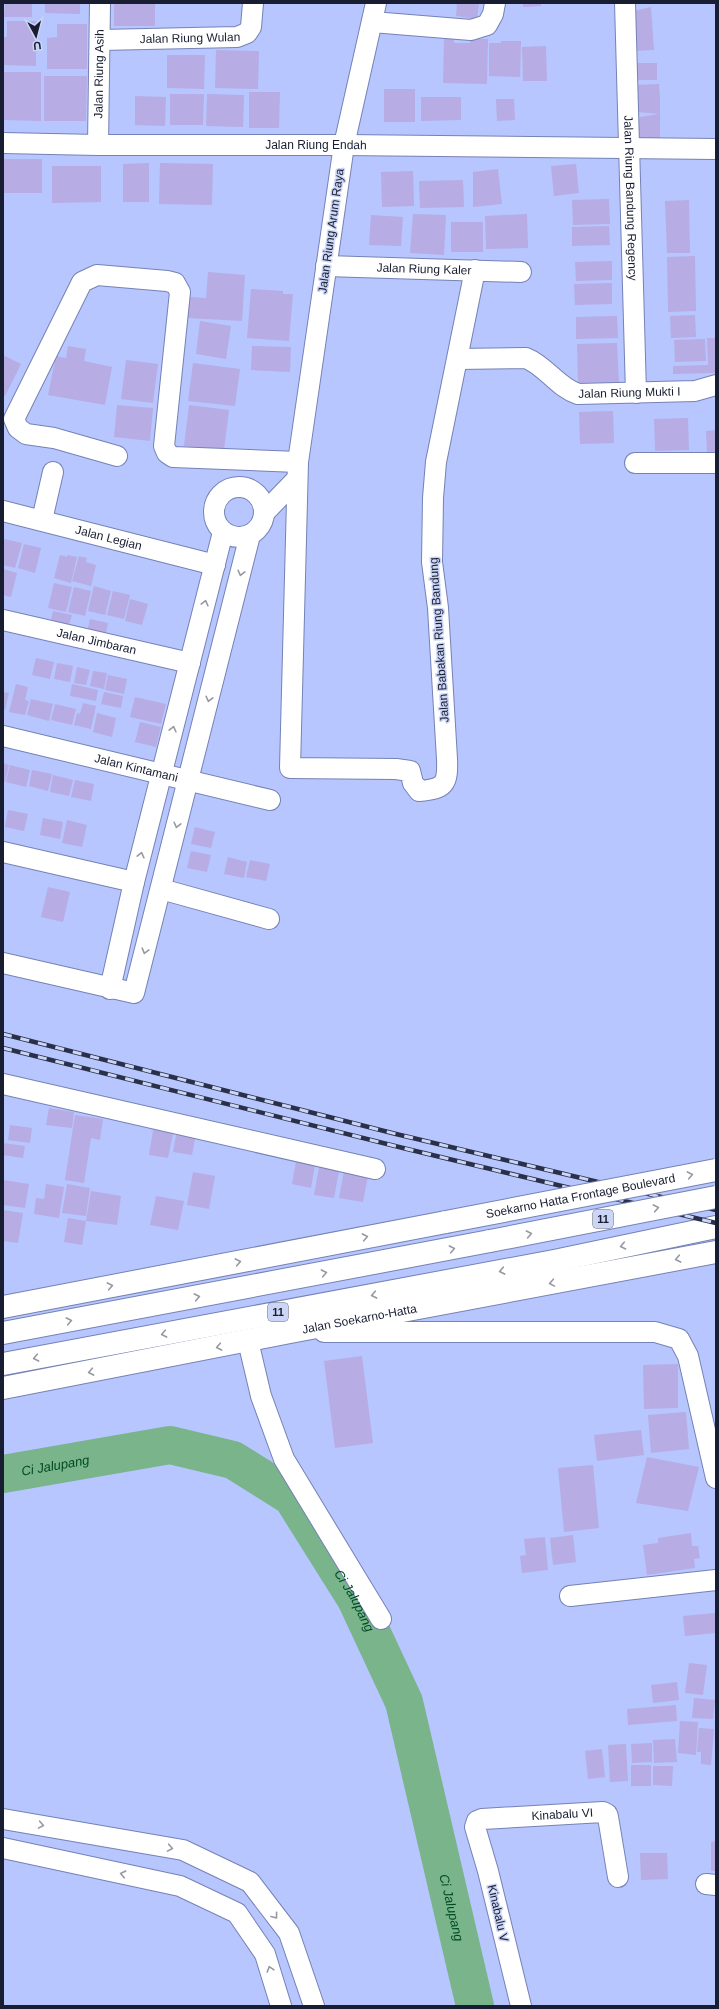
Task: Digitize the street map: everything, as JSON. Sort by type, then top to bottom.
[{"type":"main road","name":"Soekarno Hatta Frontage Boulevard","points":[[3,1307],[716,1170]]},
{"type":"main road","name":"11","points":[[3,1333],[490,1241],[716,1196]]},
{"type":"main road","name":"Jalan Soekarno-Hatta","points":[[3,1364],[554,1261],[716,1227]]},
{"type":"main road","name":"Jalan Soekarno-Hatta","points":[[3,1388],[290,1332],[716,1252]]},
{"type":"street","name":"Jalan Riung Asih","points":[[98,145],[101,40],[100,3]]},
{"type":"street","name":"Jalan Riung Wulan","points":[[101,40],[237,37],[248,33],[254,3]]},
{"type":"street","name":"Jalan Riung Arum Raya","points":[[290,708],[297,471],[344,145],[376,3]]},
{"type":"street","points":[[372,22],[471,30],[487,25],[493,14],[495,3]]},
{"type":"street","name":"Jalan Riung Bandung Regency","points":[[625,3],[636,393]]},
{"type":"street","name":"Jalan Riung Endah","points":[[3,143],[98,145],[344,145],[716,149]]},
{"type":"street","name":"Jalan Riung Kaler","points":[[326,266],[521,272]]},
{"type":"street","name":"Jalan Babakan Riung Bandung","points":[[290,708],[290,768],[396,769],[410,771],[413,782],[419,791],[431,790],[445,782],[448,776],[438,608],[432,562],[433,498],[436,462],[475,270]]},
{"type":"street","points":[[118,456],[54,438],[26,434],[18,428],[14,419],[82,282],[97,275],[175,283],[180,292],[164,446],[167,453],[173,457],[229,459],[297,471],[265,512],[261,526],[250,535],[236,537],[223,532],[215,520],[215,506],[222,493],[235,487],[249,488],[260,498],[265,512]]},
{"type":"street","name":"Jalan Riung Mukti I","points":[[458,359],[526,358],[536,362],[570,391],[578,394],[695,391],[716,385]]},
{"type":"street","points":[[229,459],[235,487]]},
{"type":"street","points":[[635,463],[716,463]]},
{"type":"street","points":[[42,520],[53,472]]},
{"type":"street","name":"Jalan Legian","points":[[3,511],[214,565]]},
{"type":"street","points":[[110,988],[134,882],[223,532]]},
{"type":"street","points":[[3,963],[134,993],[250,535]]},
{"type":"street","name":"Jalan Jimbaran","points":[[3,620],[190,663]]},
{"type":"street","name":"Jalan Kintamani","points":[[3,736],[270,800]]},
{"type":"street","points":[[3,852],[134,882]]},
{"type":"street","points":[[161,889],[269,918]]},
{"type":"street","points":[[3,1084],[375,1169]]},
{"type":"street","points":[[290,1332],[655,1332],[679,1339],[688,1356],[716,1478]]},
{"type":"street","points":[[248,1341],[261,1396],[284,1459],[381,1619]]},
{"type":"street","points":[[570,1596],[716,1580]]},
{"type":"street","name":"Kinabalu VI","points":[[477,1821],[482,1819],[603,1812],[608,1817],[618,1877]]},
{"type":"street","points":[[3,1819],[183,1850],[250,1882],[289,1933],[314,2006]]},
{"type":"street","name":"Kinabalu V","points":[[477,1821],[476,1827],[520,2006]]},
{"type":"street","points":[[3,1848],[180,1886],[236,1913],[265,1954],[281,2006]]},
{"type":"building","points":[[5,3],[32,3],[32,17],[4,17]]},
{"type":"building","points":[[45,3],[80,3],[80,14],[45,13]]},
{"type":"building","points":[[114,3],[155,3],[155,26],[114,26]]},
{"type":"building","points":[[457,3],[479,3],[477,19],[456,16]]},
{"type":"building","points":[[523,3],[541,3],[541,6],[523,7]]},
{"type":"building","points":[[651,7],[654,50],[634,51],[634,11]]},
{"type":"building","points":[[7,21],[36,21],[36,66],[3,65],[3,37],[7,37]]},
{"type":"building","points":[[57,24],[87,24],[87,69],[47,69],[47,38],[57,37]]},
{"type":"building","points":[[444,38],[454,38],[454,43],[470,43],[470,39],[488,39],[487,84],[443,83]]},
{"type":"building","points":[[501,41],[521,41],[520,77],[489,76],[489,43],[501,43]]},
{"type":"building","points":[[546,46],[547,81],[523,81],[522,47]]},
{"type":"building","points":[[216,50],[259,51],[258,89],[215,88]]},
{"type":"building","points":[[167,55],[205,55],[204,89],[167,88]]},
{"type":"building","points":[[635,63],[657,63],[657,80],[637,80]]},
{"type":"building","points":[[3,72],[41,72],[41,121],[3,120]]},
{"type":"building","points":[[44,76],[87,76],[86,121],[44,121]]},
{"type":"building","points":[[659,84],[660,140],[636,140],[640,117],[659,114],[637,112],[634,85]]},
{"type":"building","points":[[384,89],[415,89],[415,122],[384,122]]},
{"type":"building","points":[[249,92],[280,92],[279,128],[249,128]]},
{"type":"building","points":[[170,94],[204,94],[203,125],[170,125]]},
{"type":"building","points":[[207,94],[244,95],[243,127],[206,126]]},
{"type":"building","points":[[135,96],[166,97],[165,126],[135,125]]},
{"type":"building","points":[[421,97],[461,97],[461,120],[421,121]]},
{"type":"building","points":[[496,99],[514,99],[515,120],[497,121]]},
{"type":"building","points":[[3,159],[42,159],[42,193],[3,193]]},
{"type":"building","points":[[149,163],[149,202],[123,202],[123,164]]},
{"type":"building","points":[[160,163],[213,164],[212,205],[159,204]]},
{"type":"building","points":[[576,164],[579,193],[554,196],[551,166]]},
{"type":"building","points":[[52,166],[101,166],[101,202],[52,203]]},
{"type":"building","points":[[498,169],[502,204],[473,207],[473,172]]},
{"type":"building","points":[[413,171],[414,206],[382,207],[381,172]]},
{"type":"building","points":[[463,180],[464,207],[420,208],[419,181]]},
{"type":"building","points":[[609,199],[610,224],[573,225],[572,200]]},
{"type":"building","points":[[689,200],[690,253],[667,253],[665,201]]},
{"type":"building","points":[[413,214],[446,215],[444,255],[410,253]]},
{"type":"building","points":[[527,214],[528,248],[486,249],[485,216]]},
{"type":"building","points":[[371,215],[403,217],[401,246],[369,245]]},
{"type":"building","points":[[451,222],[483,222],[483,252],[451,252]]},
{"type":"building","points":[[609,226],[610,245],[572,246],[572,227]]},
{"type":"building","points":[[695,256],[696,311],[668,312],[667,257]]},
{"type":"building","points":[[612,261],[612,280],[576,281],[575,262]]},
{"type":"building","points":[[208,272],[245,275],[242,321],[187,318],[189,297],[206,298]]},
{"type":"building","points":[[612,283],[612,304],[575,305],[574,284]]},
{"type":"building","points":[[251,289],[283,291],[283,294],[293,294],[289,341],[247,338]]},
{"type":"building","points":[[695,315],[696,337],[671,338],[670,316]]},
{"type":"building","points":[[617,316],[618,338],[576,339],[576,317]]},
{"type":"building","points":[[200,321],[231,326],[226,359],[196,354]]},
{"type":"building","points":[[707,338],[716,338],[716,373],[673,374],[673,366],[708,365]]},
{"type":"building","points":[[705,339],[706,361],[675,362],[674,340]]},
{"type":"building","points":[[617,343],[619,382],[578,383],[577,344]]},
{"type":"building","points":[[68,346],[86,349],[84,361],[112,367],[105,405],[48,395],[56,356],[66,358]]},
{"type":"building","points":[[252,346],[291,347],[290,372],[251,370]]},
{"type":"building","points":[[3,355],[21,364],[5,396],[3,395]]},
{"type":"building","points":[[126,360],[158,364],[153,403],[121,399]]},
{"type":"building","points":[[193,363],[240,369],[235,406],[188,401]]},
{"type":"building","points":[[117,405],[153,408],[150,441],[114,437]]},
{"type":"building","points":[[189,405],[229,410],[224,450],[184,446]]},
{"type":"building","points":[[613,411],[614,443],[580,444],[579,412]]},
{"type":"building","points":[[688,418],[689,450],[655,451],[654,419]]},
{"type":"building","points":[[716,430],[716,453],[707,453],[706,431]]},
{"type":"building","points":[[4,539],[22,543],[15,568],[3,565]]},
{"type":"building","points":[[24,544],[41,548],[35,573],[18,568]]},
{"type":"building","points":[[60,555],[77,557],[71,583],[54,578]]},
{"type":"building","points":[[79,556],[87,558],[86,562],[96,565],[91,586],[72,581]]},
{"type":"building","points":[[3,569],[17,573],[11,597],[3,595]]},
{"type":"building","points":[[54,583],[72,587],[66,612],[48,608]]},
{"type":"building","points":[[94,586],[111,591],[105,615],[88,611]]},
{"type":"building","points":[[74,587],[91,591],[85,616],[68,612]]},
{"type":"building","points":[[113,591],[130,595],[124,619],[107,615]]},
{"type":"building","points":[[130,599],[148,604],[142,625],[125,621]]},
{"type":"building","points":[[53,611],[72,615],[68,629],[50,624]]},
{"type":"building","points":[[90,619],[108,623],[105,637],[87,632]]},
{"type":"building","points":[[36,658],[54,662],[50,679],[32,675]]},
{"type":"building","points":[[57,663],[73,666],[70,682],[54,679]]},
{"type":"building","points":[[77,667],[90,670],[86,685],[74,683]]},
{"type":"building","points":[[93,671],[107,673],[104,689],[90,686]]},
{"type":"building","points":[[108,675],[127,679],[124,694],[105,690]]},
{"type":"building","points":[[16,684],[28,687],[25,700],[29,701],[25,715],[9,712]]},
{"type":"building","points":[[72,684],[98,690],[96,701],[70,696]]},
{"type":"building","points":[[3,692],[9,693],[5,710],[3,709]]},
{"type":"building","points":[[104,692],[123,696],[121,708],[101,704]]},
{"type":"building","points":[[135,697],[166,704],[161,724],[130,717]]},
{"type":"building","points":[[31,699],[53,704],[49,721],[27,715]]},
{"type":"building","points":[[83,703],[96,706],[91,729],[74,725],[77,713],[80,714]]},
{"type":"building","points":[[55,704],[76,709],[72,725],[51,720]]},
{"type":"building","points":[[97,713],[116,718],[112,737],[93,732]]},
{"type":"building","points":[[140,722],[161,727],[156,747],[135,742]]},
{"type":"building","points":[[3,763],[9,765],[5,782],[3,781]]},
{"type":"building","points":[[10,765],[30,770],[26,787],[6,782]]},
{"type":"building","points":[[32,770],[52,774],[48,791],[29,786]]},
{"type":"building","points":[[53,775],[73,780],[69,796],[50,792]]},
{"type":"building","points":[[75,780],[94,784],[91,801],[71,797]]},
{"type":"building","points":[[8,810],[28,814],[24,831],[5,827]]},
{"type":"building","points":[[43,818],[63,822],[60,839],[40,835]]},
{"type":"building","points":[[67,820],[87,825],[82,847],[62,843]]},
{"type":"building","points":[[195,827],[215,832],[211,848],[191,844]]},
{"type":"building","points":[[191,851],[211,855],[207,872],[187,868]]},
{"type":"building","points":[[228,857],[247,862],[244,878],[224,874]]},
{"type":"building","points":[[250,860],[270,864],[266,881],[246,877]]},
{"type":"building","points":[[48,887],[70,892],[63,922],[41,917]]},
{"type":"building","points":[[49,1108],[74,1112],[72,1128],[46,1125]]},
{"type":"building","points":[[75,1115],[103,1119],[100,1140],[91,1138],[84,1183],[65,1180]]},
{"type":"building","points":[[10,1125],[32,1128],[30,1143],[8,1140]]},
{"type":"building","points":[[154,1125],[174,1129],[168,1158],[149,1155]]},
{"type":"building","points":[[177,1130],[196,1134],[192,1155],[173,1152]]},
{"type":"building","points":[[3,1143],[25,1146],[23,1158],[3,1155]]},
{"type":"building","points":[[296,1161],[315,1165],[311,1188],[292,1184]]},
{"type":"building","points":[[319,1167],[339,1171],[334,1198],[314,1195]]},
{"type":"building","points":[[344,1171],[368,1176],[363,1202],[339,1198]]},
{"type":"building","points":[[193,1172],[215,1176],[209,1209],[187,1205]]},
{"type":"building","points":[[3,1180],[29,1184],[25,1208],[3,1205]]},
{"type":"building","points":[[46,1184],[64,1187],[59,1218],[34,1214],[36,1198],[44,1199]]},
{"type":"building","points":[[67,1184],[90,1188],[86,1216],[62,1213]]},
{"type":"building","points":[[91,1191],[121,1196],[117,1225],[86,1221]]},
{"type":"building","points":[[156,1196],[184,1201],[178,1230],[150,1225]]},
{"type":"building","points":[[3,1210],[23,1213],[18,1243],[3,1241]]},
{"type":"building","points":[[68,1218],[86,1221],[82,1245],[64,1242]]},
{"type":"building","points":[[362,1356],[373,1443],[335,1448],[324,1361]]},
{"type":"building","points":[[678,1364],[678,1408],[644,1409],[643,1365]]},
{"type":"building","points":[[686,1412],[689,1449],[651,1453],[648,1415]]},
{"type":"building","points":[[641,1430],[644,1455],[597,1461],[594,1435]]},
{"type":"building","points":[[647,1457],[699,1467],[688,1511],[636,1503]]},
{"type":"building","points":[[593,1465],[599,1528],[564,1532],[558,1468]]},
{"type":"building","points":[[691,1533],[692,1546],[698,1546],[700,1558],[694,1559],[695,1568],[647,1575],[643,1545],[658,1543],[658,1538]]},
{"type":"building","points":[[573,1535],[576,1562],[553,1565],[550,1538]]},
{"type":"building","points":[[545,1537],[548,1570],[522,1573],[520,1556],[526,1555],[524,1539]]},
{"type":"building","points":[[715,1613],[716,1633],[685,1636],[683,1616]]},
{"type":"building","points":[[689,1663],[707,1665],[703,1695],[685,1693]]},
{"type":"building","points":[[677,1682],[679,1700],[653,1703],[651,1685]]},
{"type":"building","points":[[694,1698],[715,1700],[713,1719],[692,1718]]},
{"type":"building","points":[[676,1705],[677,1721],[628,1725],[627,1709]]},
{"type":"building","points":[[680,1721],[698,1722],[696,1755],[678,1753]]},
{"type":"building","points":[[699,1728],[714,1729],[711,1765],[701,1764],[701,1752],[697,1752]]},
{"type":"building","points":[[675,1739],[677,1762],[654,1763],[653,1740]]},
{"type":"building","points":[[652,1743],[652,1762],[632,1763],[631,1744]]},
{"type":"building","points":[[626,1744],[628,1781],[610,1782],[608,1745]]},
{"type":"building","points":[[602,1749],[605,1777],[588,1779],[585,1751]]},
{"type":"building","points":[[631,1765],[651,1765],[651,1786],[631,1786]]},
{"type":"building","points":[[653,1766],[673,1766],[672,1786],[653,1785]]},
{"type":"building","points":[[716,1841],[716,1871],[711,1871],[711,1842]]},
{"type":"building","points":[[640,1853],[667,1853],[668,1879],[641,1880]]},
{"type":"waterway","name":"Ci Jalupang","points":[[3,1474],[170,1445],[233,1460],[292,1497],[356,1599],[404,1702],[475,2006]]},
{"type":"railway","points":[[3,1034],[396,1134],[716,1210]]},
{"type":"railway","points":[[3,1048],[407,1149],[716,1223]]}]
